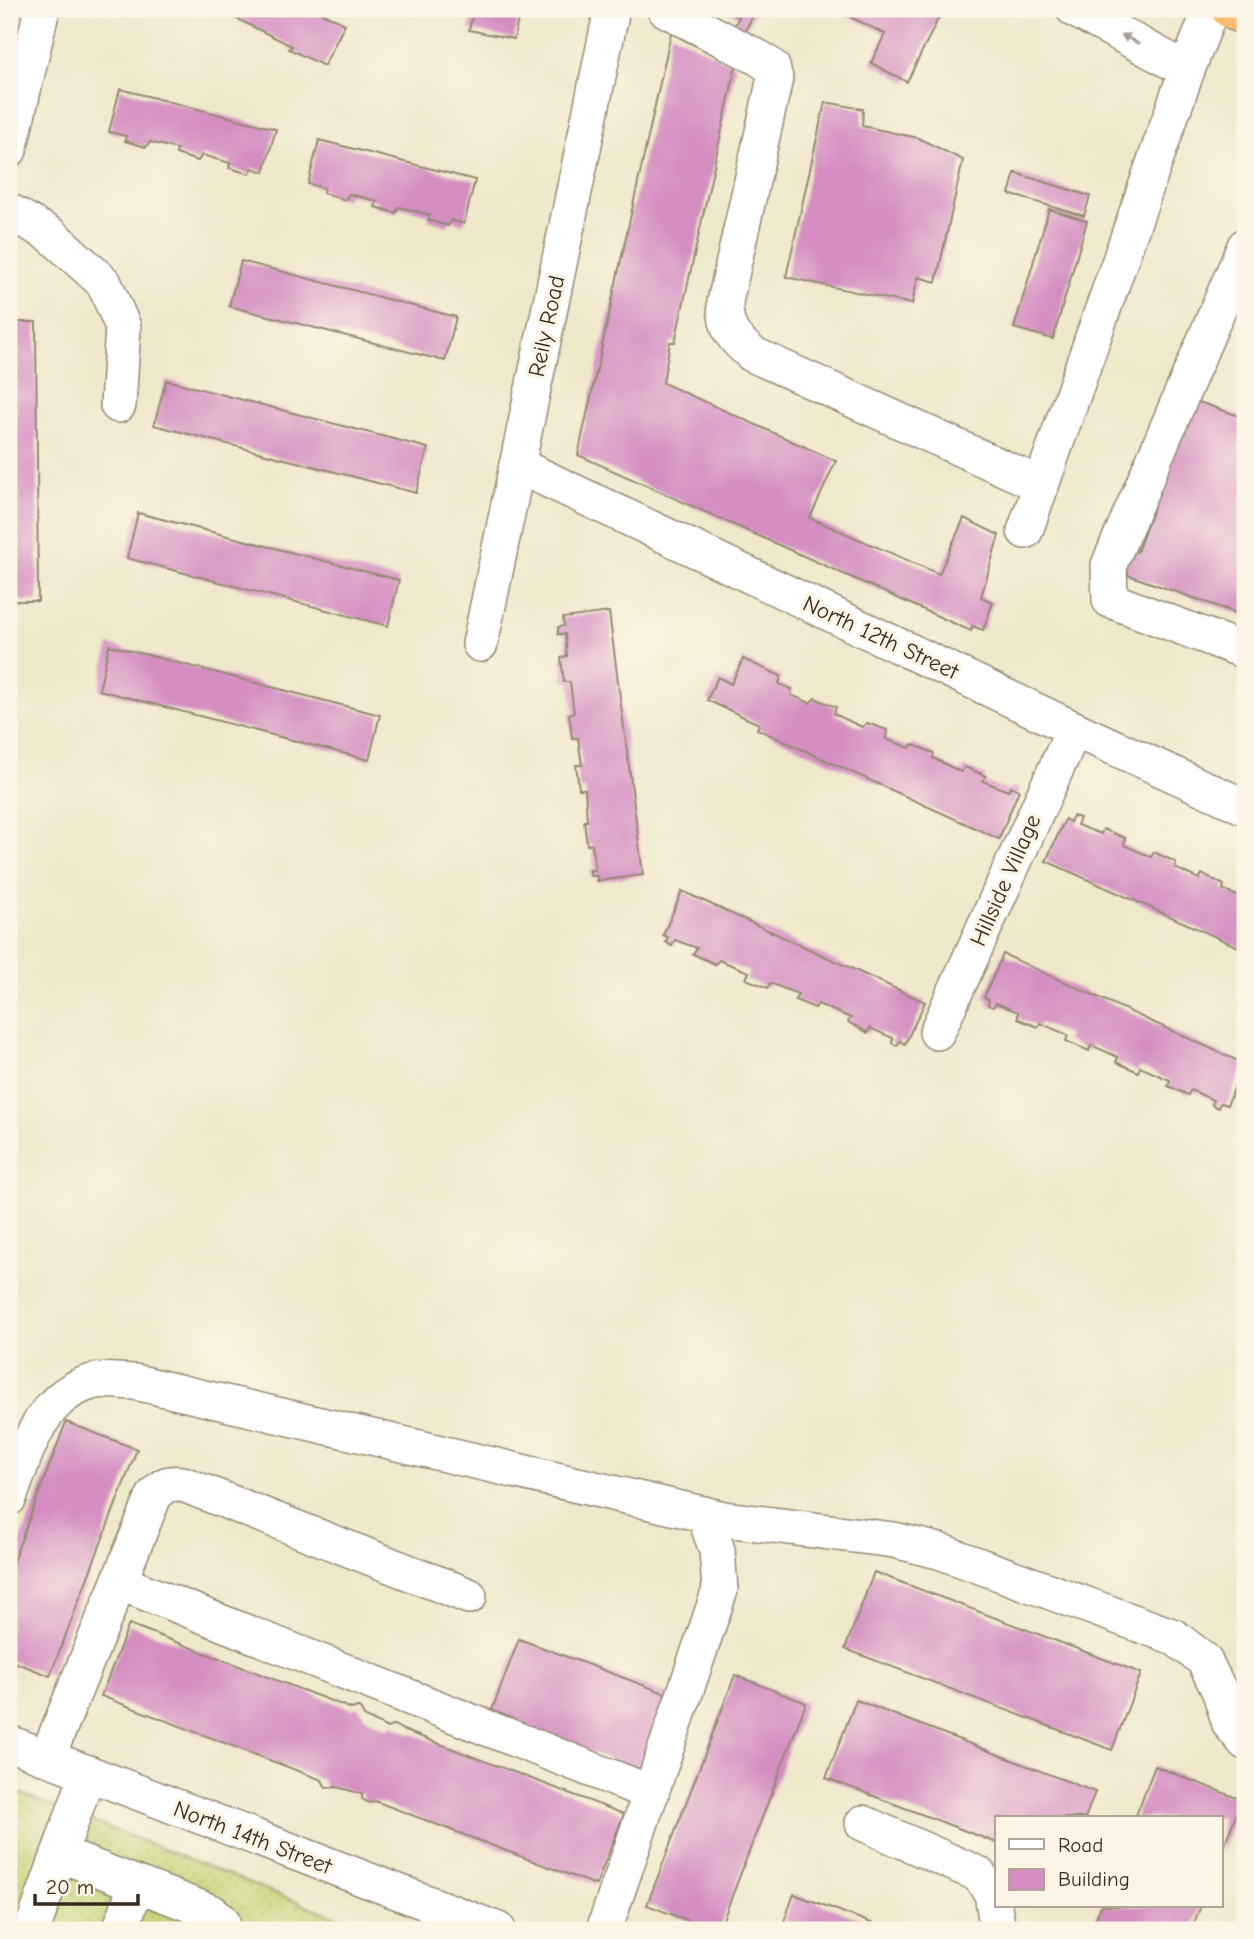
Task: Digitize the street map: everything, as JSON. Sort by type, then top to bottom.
[{"type":"highway","points":[[1230,9],[1245,16]]},
{"type":"street","points":[[9,150],[42,9]]},
{"type":"street","name":"Reily Road","points":[[480,644],[612,9]]},
{"type":"street","points":[[664,9],[759,58],[772,67],[775,78],[725,302],[725,321],[737,341],[752,354],[1041,485]]},
{"type":"street","points":[[1074,9],[1187,69]]},
{"type":"street","points":[[1025,531],[1187,69],[1211,9]]},
{"type":"street","points":[[9,211],[51,235],[104,283],[123,327],[118,405]]},
{"type":"street","points":[[1245,246],[1110,565],[1110,600],[1245,651]]},
{"type":"street","name":"North 12th Street","points":[[517,465],[1074,729],[1245,807]]},
{"type":"street","name":"Hillside Village","points":[[937,1032],[1074,729]]},
{"type":"street","points":[[9,1498],[30,1442],[45,1414],[64,1395],[96,1381],[135,1382],[704,1514],[894,1540],[939,1551],[1174,1637],[1204,1660],[1220,1692],[1230,1724],[1245,1742]]},
{"type":"street","points":[[47,1758],[155,1496],[160,1487],[170,1482],[183,1484],[469,1596]]},
{"type":"street","points":[[604,1930],[720,1590],[717,1550],[704,1514]]},
{"type":"street","points":[[119,1582],[651,1793]]},
{"type":"street","name":"North 14th Street","points":[[9,1743],[498,1930]]},
{"type":"street","points":[[32,1930],[88,1773]]},
{"type":"street","points":[[863,1823],[978,1874],[992,1894],[996,1930]]},
{"type":"street","points":[[59,1854],[213,1913],[222,1921],[223,1930]]},
{"type":"street","points":[[120,1930],[137,1884]]},
{"type":"green space","points":[[9,1789],[370,1930],[9,1930]]},
{"type":"building","points":[[217,9],[319,9],[318,11],[345,24],[324,66],[289,49],[292,46]]},
{"type":"building","points":[[474,9],[520,9],[514,39],[469,30]]},
{"type":"building","points":[[724,9],[756,9],[740,42],[730,34],[739,17]]},
{"type":"building","points":[[834,9],[943,9],[907,82],[871,63],[885,34]]},
{"type":"building","points":[[671,33],[736,66],[675,342],[670,342],[663,383],[836,461],[810,518],[939,574],[964,518],[999,535],[981,597],[993,602],[983,630],[972,626],[971,631],[578,455]]},
{"type":"building","points":[[120,89],[276,129],[264,172],[252,168],[250,174],[229,168],[230,163],[202,155],[198,161],[176,154],[177,149],[150,142],[146,147],[125,141],[126,136],[109,132]]},
{"type":"building","points":[[825,102],[863,109],[862,126],[918,138],[963,160],[936,282],[918,277],[912,304],[786,277]]},
{"type":"building","points":[[319,140],[475,180],[464,224],[451,220],[448,226],[428,220],[430,215],[399,207],[396,213],[375,207],[377,201],[349,194],[345,200],[323,193],[324,188],[308,184]]},
{"type":"building","points":[[1015,173],[1090,196],[1084,216],[1009,194]]},
{"type":"building","points":[[1049,209],[1087,221],[1053,339],[1014,328]]},
{"type":"building","points":[[241,261],[456,317],[445,361],[229,306]]},
{"type":"building","points":[[9,322],[36,322],[38,601],[9,601]]},
{"type":"building","points":[[166,380],[428,448],[416,493],[154,425]]},
{"type":"building","points":[[1193,400],[1245,418],[1245,616],[1096,561],[1102,539],[1137,552]]},
{"type":"building","points":[[138,513],[399,580],[388,626],[127,558]]},
{"type":"building","points":[[609,612],[643,875],[597,881],[597,876],[590,876],[590,870],[595,870],[592,844],[587,845],[584,821],[587,821],[585,789],[579,789],[576,765],[582,765],[578,738],[572,738],[569,714],[574,713],[570,682],[564,682],[561,658],[567,656],[565,634],[558,634],[558,627],[564,626],[563,618]]},
{"type":"building","points":[[109,645],[380,715],[369,760],[99,690]]},
{"type":"building","points":[[743,659],[781,676],[779,684],[792,689],[791,695],[810,703],[815,698],[836,707],[834,714],[862,727],[867,723],[887,730],[886,739],[910,748],[912,744],[934,753],[933,758],[961,772],[965,767],[986,776],[983,781],[1008,791],[1011,786],[1019,790],[999,839],[757,729],[759,724],[707,700],[718,677],[731,684]]},
{"type":"building","points":[[1073,816],[1080,818],[1077,825],[1101,834],[1103,829],[1125,838],[1124,845],[1151,857],[1154,852],[1176,862],[1175,868],[1199,879],[1202,874],[1224,885],[1223,890],[1245,899],[1245,950],[1046,861],[1065,819],[1070,822]]},
{"type":"building","points":[[682,891],[925,1002],[905,1044],[900,1041],[897,1046],[892,1043],[893,1038],[870,1028],[868,1033],[848,1022],[851,1018],[818,1004],[815,1008],[795,1000],[798,994],[770,983],[768,988],[746,979],[749,972],[719,960],[715,964],[693,954],[697,948],[675,940],[672,946],[666,942],[668,937],[663,935]]},
{"type":"building","points":[[1003,954],[1245,1064],[1227,1105],[1220,1103],[1218,1108],[1212,1105],[1213,1100],[1191,1090],[1188,1095],[1168,1086],[1170,1080],[1140,1067],[1138,1072],[1116,1062],[1118,1057],[1091,1045],[1089,1051],[1066,1041],[1068,1035],[1040,1023],[1038,1027],[1018,1019],[1018,1012],[996,1003],[993,1007],[988,1005],[989,1000],[984,997]]},
{"type":"building","points":[[66,1422],[137,1449],[50,1676],[9,1660],[9,1572]]},
{"type":"building","points":[[874,1572],[1141,1673],[1112,1750],[845,1649]]},
{"type":"building","points":[[129,1624],[352,1709],[357,1707],[364,1716],[387,1728],[394,1725],[624,1814],[596,1885],[375,1801],[369,1803],[362,1799],[362,1794],[337,1787],[326,1788],[322,1780],[101,1696]]},
{"type":"building","points":[[519,1639],[681,1699],[652,1775],[490,1715]]},
{"type":"building","points":[[735,1675],[806,1703],[719,1930],[713,1930],[647,1905]]},
{"type":"building","points":[[856,1700],[1095,1792],[1086,1816],[995,1816],[995,1842],[826,1778]]},
{"type":"building","points":[[1155,1766],[1242,1800],[1222,1850],[1222,1816],[1136,1816]]},
{"type":"building","points":[[794,1894],[890,1930],[781,1930]]},
{"type":"building","points":[[1100,1908],[1200,1908],[1191,1930],[1091,1930]]}]
